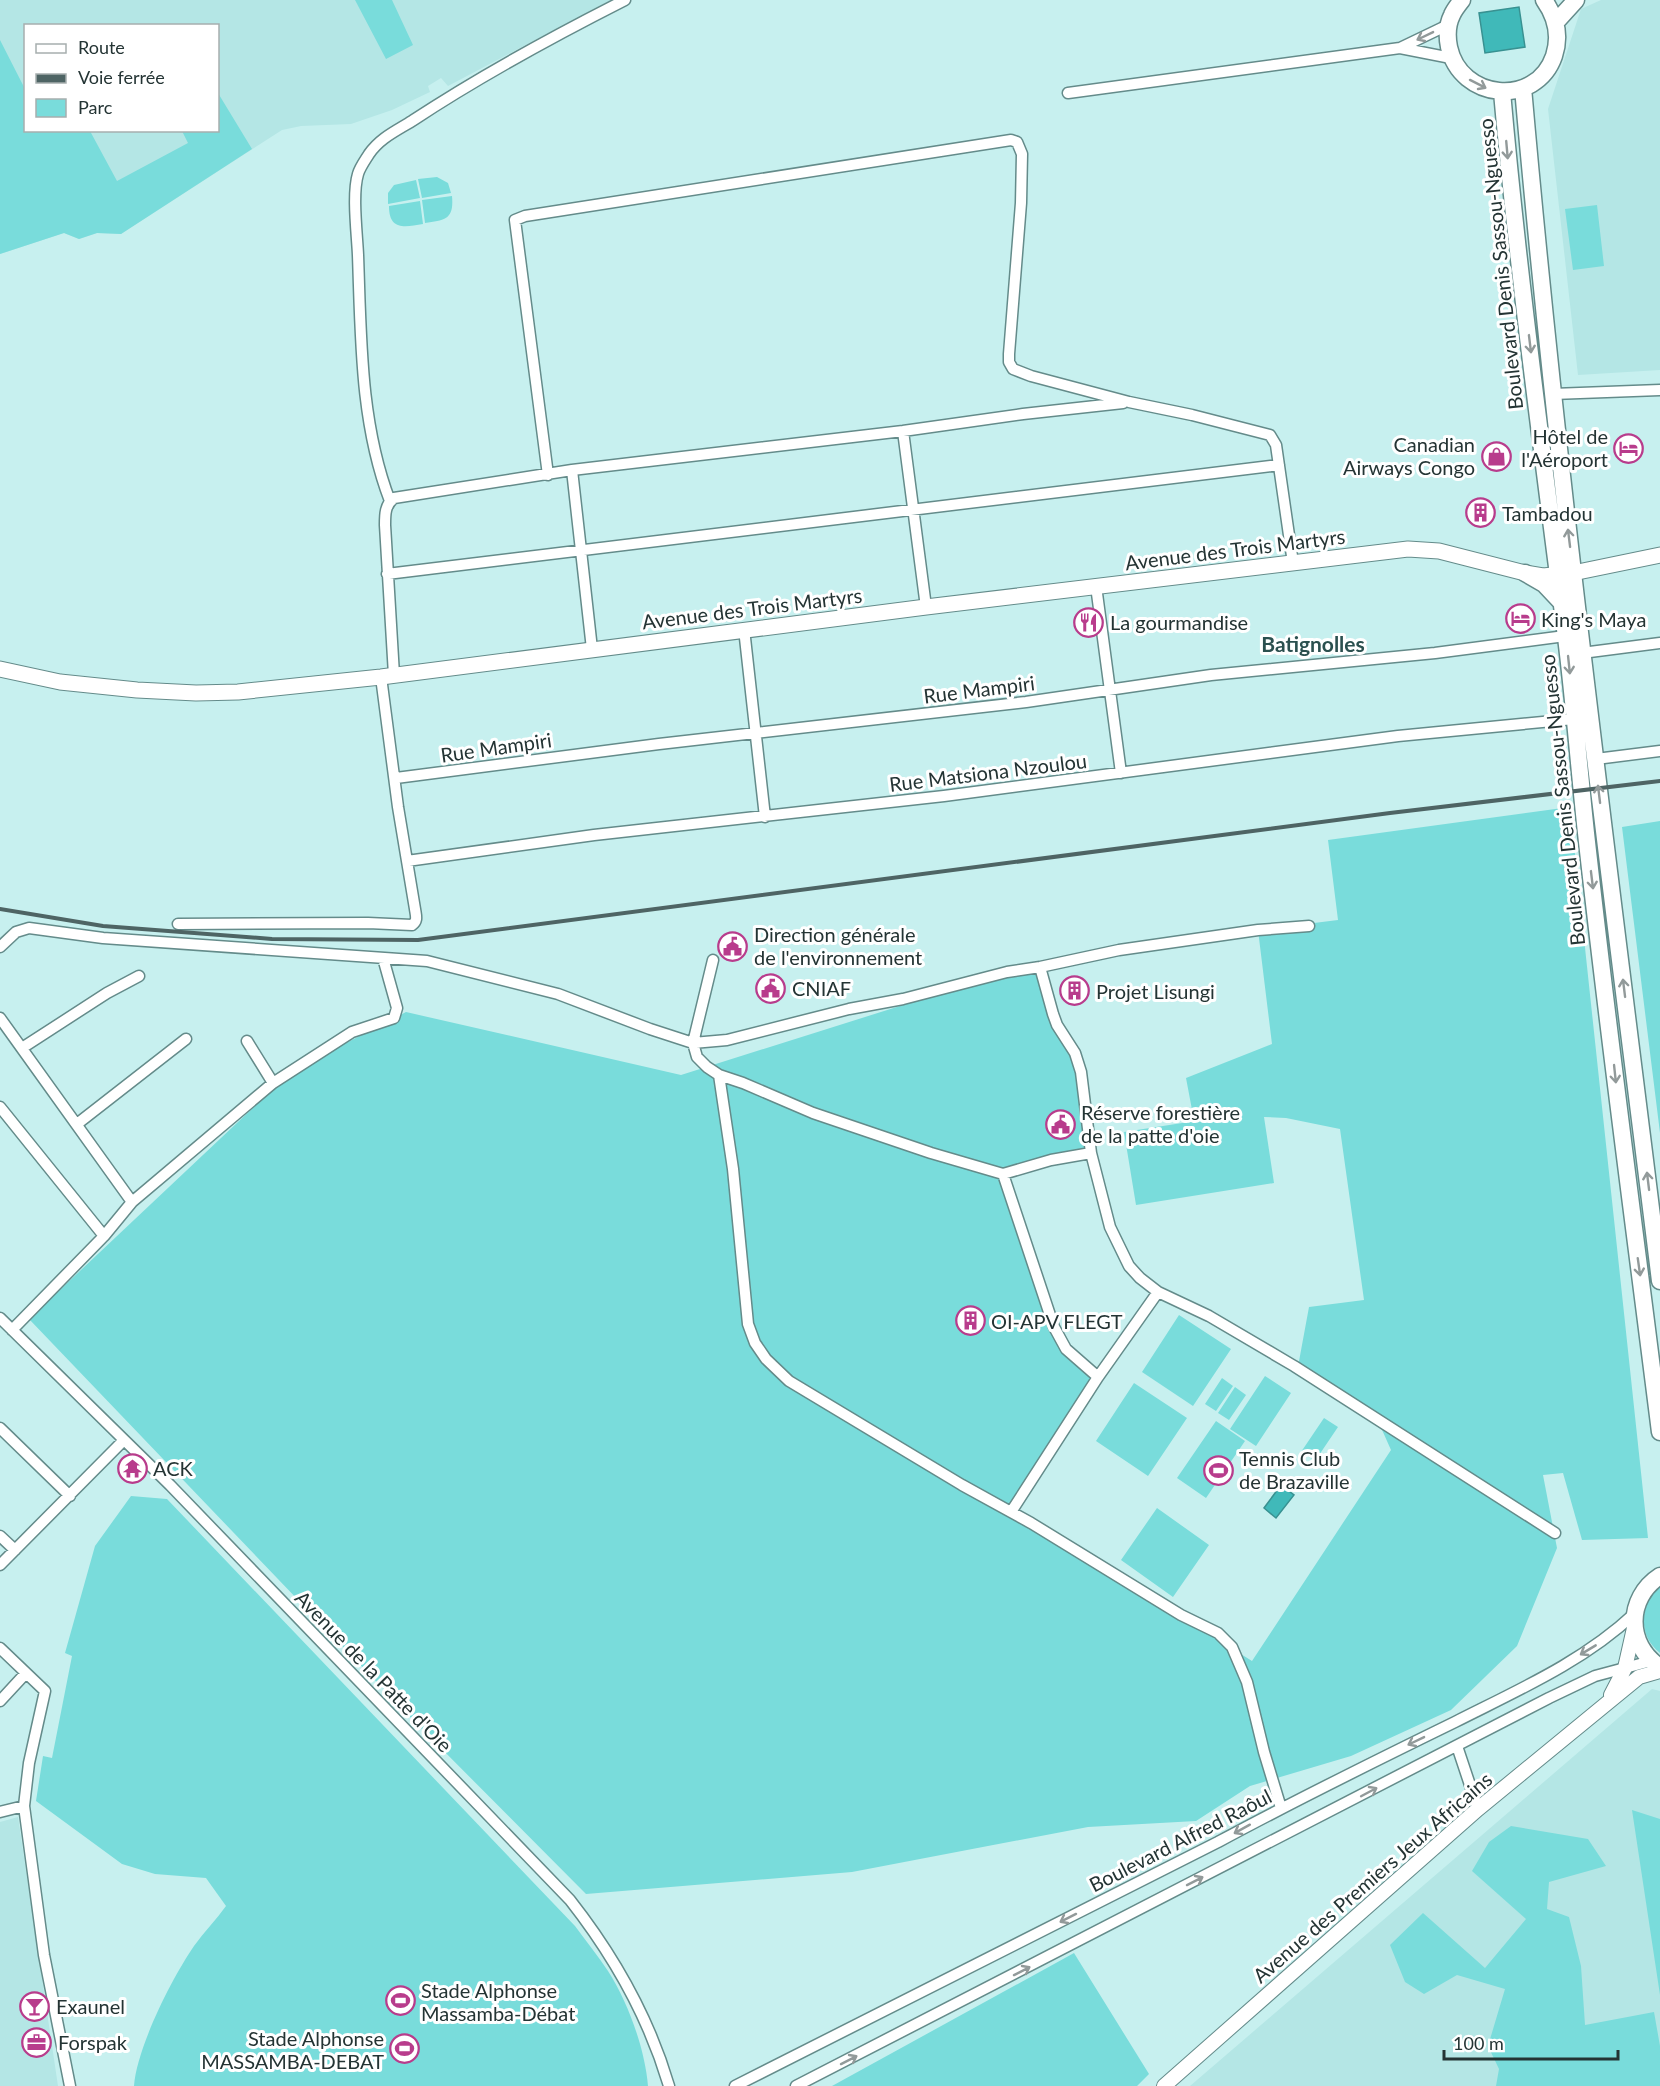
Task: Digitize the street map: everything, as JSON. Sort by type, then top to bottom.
[{"type":"main road","points":[[1462,0],[1451,16],[1447,37],[1451,58],[1463,76],[1481,87],[1502,92],[1523,88],[1539,79],[1550,65],[1558,44],[1556,22],[1544,0]]},
{"type":"main road","points":[[1556,22],[1576,0]]},
{"type":"main road","name":"Boulevard Denis Sassou-Nguesso","points":[[1523,88],[1539,276],[1553,394],[1564,569],[1560,601],[1566,636],[1629,1202],[1660,1432]]},
{"type":"main road","name":"Boulevard Denis Sassou-Nguesso","points":[[1502,92],[1508,165],[1564,569],[1582,653],[1660,1281]]},
{"type":"main road","name":"Avenue des Trois Martyrs","points":[[0,669],[60,682],[137,690],[196,693],[285,688],[1096,586],[1293,562],[1425,549],[1460,555],[1525,573],[1658,555]]},
{"type":"main road","name":"Avenue des Trois Martyrs","points":[[1508,569],[1564,569]]},
{"type":"main road","points":[[1525,573],[1544,584],[1560,601]]},
{"type":"main road","points":[[1657,1667],[1636,1640],[1634,1621],[1638,1599],[1646,1587],[1660,1576]]},
{"type":"street","points":[[390,501],[375,453],[362,354],[356,207],[358,173],[370,153],[385,137],[561,32],[625,0]]},
{"type":"street","points":[[1068,93],[1400,48],[1450,24]]},
{"type":"street","points":[[1400,48],[1451,58]]},
{"type":"street","points":[[548,475],[515,220],[525,216],[1004,141],[1017,142],[1022,154],[1021,203],[1009,362],[1013,369],[1129,402],[1270,435],[1276,445],[1293,562]]},
{"type":"street","points":[[1553,394],[1660,390]]},
{"type":"street","points":[[178,924],[368,923],[412,925],[417,920],[396,778],[387,676],[385,511],[390,501],[399,496],[572,470],[1129,402]]},
{"type":"street","points":[[903,431],[926,607]]},
{"type":"street","points":[[387,574],[1279,465]]},
{"type":"street","points":[[572,470],[592,649]]},
{"type":"street","points":[[1096,586],[1121,773]]},
{"type":"street","points":[[744,629],[765,817]]},
{"type":"street","name":"Rue Mampiri","points":[[396,778],[1026,702],[1211,675],[1435,653],[1566,636]]},
{"type":"street","points":[[1582,653],[1660,643]]},
{"type":"street","name":"Rue Matsiona Nzoulou","points":[[407,861],[594,835],[765,817],[1398,736],[1574,719]]},
{"type":"street","points":[[1596,759],[1660,751]]},
{"type":"street","points":[[0,947],[16,932],[28,928],[103,938],[427,961],[558,994],[693,1043],[727,1040],[1007,972],[1096,959],[1258,930],[1309,926]]},
{"type":"street","points":[[12,1330],[104,1236],[132,1202],[273,1083],[352,1032],[396,1015],[397,1008],[383,958]]},
{"type":"street","points":[[713,960],[693,1043],[697,1057],[718,1075],[743,1083],[813,1113],[931,1153],[1003,1174],[1051,1160],[1091,1154]]},
{"type":"street","points":[[1040,967],[1057,1025],[1075,1053],[1081,1072],[1091,1154],[1110,1227],[1129,1266],[1158,1292],[1209,1316],[1294,1366],[1555,1533]]},
{"type":"street","points":[[22,1048],[107,993],[139,976]]},
{"type":"street","points":[[0,1018],[132,1202]]},
{"type":"street","points":[[77,1124],[186,1039]]},
{"type":"street","points":[[247,1041],[273,1083]]},
{"type":"street","points":[[718,1075],[733,1169],[748,1324],[755,1343],[766,1359],[789,1381],[1225,1639],[1236,1655],[1247,1682],[1264,1752],[1281,1808]]},
{"type":"street","points":[[0,1107],[104,1236]]},
{"type":"street","points":[[1003,1174],[1054,1327],[1066,1349],[1098,1377]]},
{"type":"street","points":[[1011,1512],[1098,1377],[1158,1292]]},
{"type":"street","name":"Avenue de la Patte d'Oie","points":[[0,1318],[170,1485],[570,1900],[599,1937],[625,1981],[645,2022],[669,2086]]},
{"type":"street","points":[[0,1428],[70,1496]]},
{"type":"street","points":[[0,1565],[124,1440]]},
{"type":"street","points":[[0,1536],[15,1550]]},
{"type":"street","name":"Boulevard Alfred Raôul","points":[[735,2086],[1545,1675],[1634,1621]]},
{"type":"street","name":"Avenue des Premiers Jeux Africains","points":[[1609,1700],[1625,1668],[1634,1621]]},
{"type":"street","points":[[0,1648],[45,1691],[29,1763],[24,1806],[44,1955],[70,2086]]},
{"type":"street","points":[[796,2086],[1595,1676],[1625,1668],[1657,1667]]},
{"type":"street","name":"Avenue des Premiers Jeux Africains","points":[[1164,2086],[1478,1809],[1609,1700],[1639,1677],[1657,1667]]},
{"type":"street","points":[[0,1701],[26,1673]]},
{"type":"street","points":[[1457,1746],[1478,1809]]},
{"type":"street","points":[[0,1812],[24,1806]]},
{"type":"shaded area","points":[[0,0],[611,0],[448,86],[441,78],[428,86],[430,92],[392,110],[351,124],[301,126],[282,130],[121,234],[97,233],[79,239],[64,233],[0,254]]},
{"type":"shaded area","points":[[1601,0],[1660,0],[1660,370],[1578,375],[1548,109],[1581,9]]},
{"type":"shaded area","points":[[1519,7],[1525,47],[1485,53],[1479,13]]},
{"type":"shaded area","points":[[1281,1485],[1294,1495],[1276,1518],[1264,1508]]},
{"type":"shaded area","points":[[1652,1689],[1660,1691],[1660,2086],[1190,2086]]},
{"type":"shaded area","points":[[18,1817],[58,2086],[0,2086],[0,1822]]},
{"type":"green space","points":[[355,0],[392,0],[413,45],[386,59]]},
{"type":"green space","points":[[0,40],[24,87],[24,132],[91,132],[117,181],[188,143],[182,132],[219,132],[219,95],[252,149],[121,234],[97,233],[79,239],[64,233],[0,254]]},
{"type":"green space","points":[[437,177],[448,183],[451,193],[422,198],[418,179]]},
{"type":"green space","points":[[416,180],[420,198],[388,204],[388,193],[394,185]]},
{"type":"green space","points":[[452,196],[452,210],[447,217],[425,223],[422,200]]},
{"type":"green space","points":[[420,201],[423,224],[399,226],[392,220],[389,206]]},
{"type":"green space","points":[[1597,205],[1604,266],[1573,270],[1565,209]]},
{"type":"green space","points":[[1570,807],[1648,1538],[1582,1540],[1563,1473],[1543,1475],[1557,1548],[1517,1646],[1451,1710],[1351,1756],[1250,1786],[1196,1821],[1088,1827],[852,1872],[586,1894],[414,1721],[29,1319],[292,1071],[406,1012],[681,1075],[1011,971],[1040,967],[1048,998],[1074,1052],[1091,1153],[1004,1174],[1066,1349],[1098,1377],[1012,1511],[1252,1661],[1391,1450],[1379,1423],[1297,1372],[1309,1307],[1364,1300],[1340,1129],[1286,1118],[1264,1117],[1274,1183],[1136,1205],[1124,1132],[1221,1117],[1193,1115],[1186,1078],[1272,1044],[1258,930],[1338,920],[1328,840]]},
{"type":"green space","points":[[1660,821],[1660,1133],[1622,827]]},
{"type":"green space","points":[[1179,1315],[1231,1349],[1193,1406],[1142,1372]]},
{"type":"green space","points":[[1265,1376],[1291,1393],[1256,1446],[1230,1429]]},
{"type":"green space","points":[[1222,1378],[1233,1386],[1216,1411],[1205,1404]]},
{"type":"green space","points":[[1134,1383],[1187,1418],[1148,1476],[1096,1441]]},
{"type":"green space","points":[[1235,1387],[1246,1395],[1229,1420],[1218,1413]]},
{"type":"green space","points":[[1324,1418],[1338,1427],[1315,1461],[1301,1452]]},
{"type":"green space","points":[[1216,1421],[1245,1441],[1206,1498],[1177,1478]]},
{"type":"green space","points":[[131,1496],[167,1499],[575,1926],[608,1971],[622,1997],[639,2042],[648,2086],[134,2086],[142,2052],[166,1994],[194,1946],[226,1906],[206,1878],[155,1874],[122,1864],[36,1801],[43,1756],[52,1758],[72,1656],[65,1653],[95,1546]]},
{"type":"green space","points":[[1157,1508],[1209,1545],[1173,1597],[1121,1560]]},
{"type":"green space","points":[[1660,1584],[1660,1653],[1647,1637],[1644,1619],[1649,1601]]},
{"type":"green space","points":[[1632,1810],[1660,1819],[1660,1995]]},
{"type":"green space","points":[[1511,1826],[1588,1839],[1606,1866],[1549,1882],[1547,1909],[1569,1917],[1581,1966],[1585,2025],[1654,2012],[1660,2046],[1660,2086],[1496,2086],[1499,2069],[1488,2046],[1505,1989],[1457,1975],[1424,1994],[1405,1982],[1390,1945],[1423,1913],[1485,1968],[1526,1919],[1472,1871],[1489,1842]]},
{"type":"green space","points":[[1074,1953],[1149,2074],[1137,2086],[832,2086]]},
{"type":"railway","points":[[0,909],[103,926],[272,939],[418,940],[1390,813],[1660,781]]},
{"type":"place","name":"Hôtel de l'Aéroport","points":[[1629,448]]},
{"type":"place","name":"Canadian Airways Congo","points":[[1496,456]]},
{"type":"place","name":"Tambadou","points":[[1481,513]]},
{"type":"place","name":"King's Maya","points":[[1520,619]]},
{"type":"place","name":"La gourmandise","points":[[1089,622]]},
{"type":"place","name":"Direction générale de l'environnement","points":[[733,946]]},
{"type":"place","name":"CNIAF","points":[[771,988]]},
{"type":"place","name":"Projet Lisungi","points":[[1075,991]]},
{"type":"place","name":"Réserve forestière de la patte d'oie","points":[[1060,1124]]},
{"type":"place","name":"OI-APV FLEGT","points":[[970,1321]]},
{"type":"place","name":"ACK","points":[[132,1468]]},
{"type":"place","name":"Tennis Club de Brazaville","points":[[1218,1470]]},
{"type":"place","name":"Stade Alphonse Massamba-Débat","points":[[400,2001]]},
{"type":"place","name":"Exaunel","points":[[35,2006]]},
{"type":"place","name":"Forspak","points":[[37,2042]]},
{"type":"place","name":"Stade Alphonse MASSAMBA-DEBAT","points":[[405,2049]]},
{"type":"district","name":"Batignolles","points":[[1313,643]]}]
